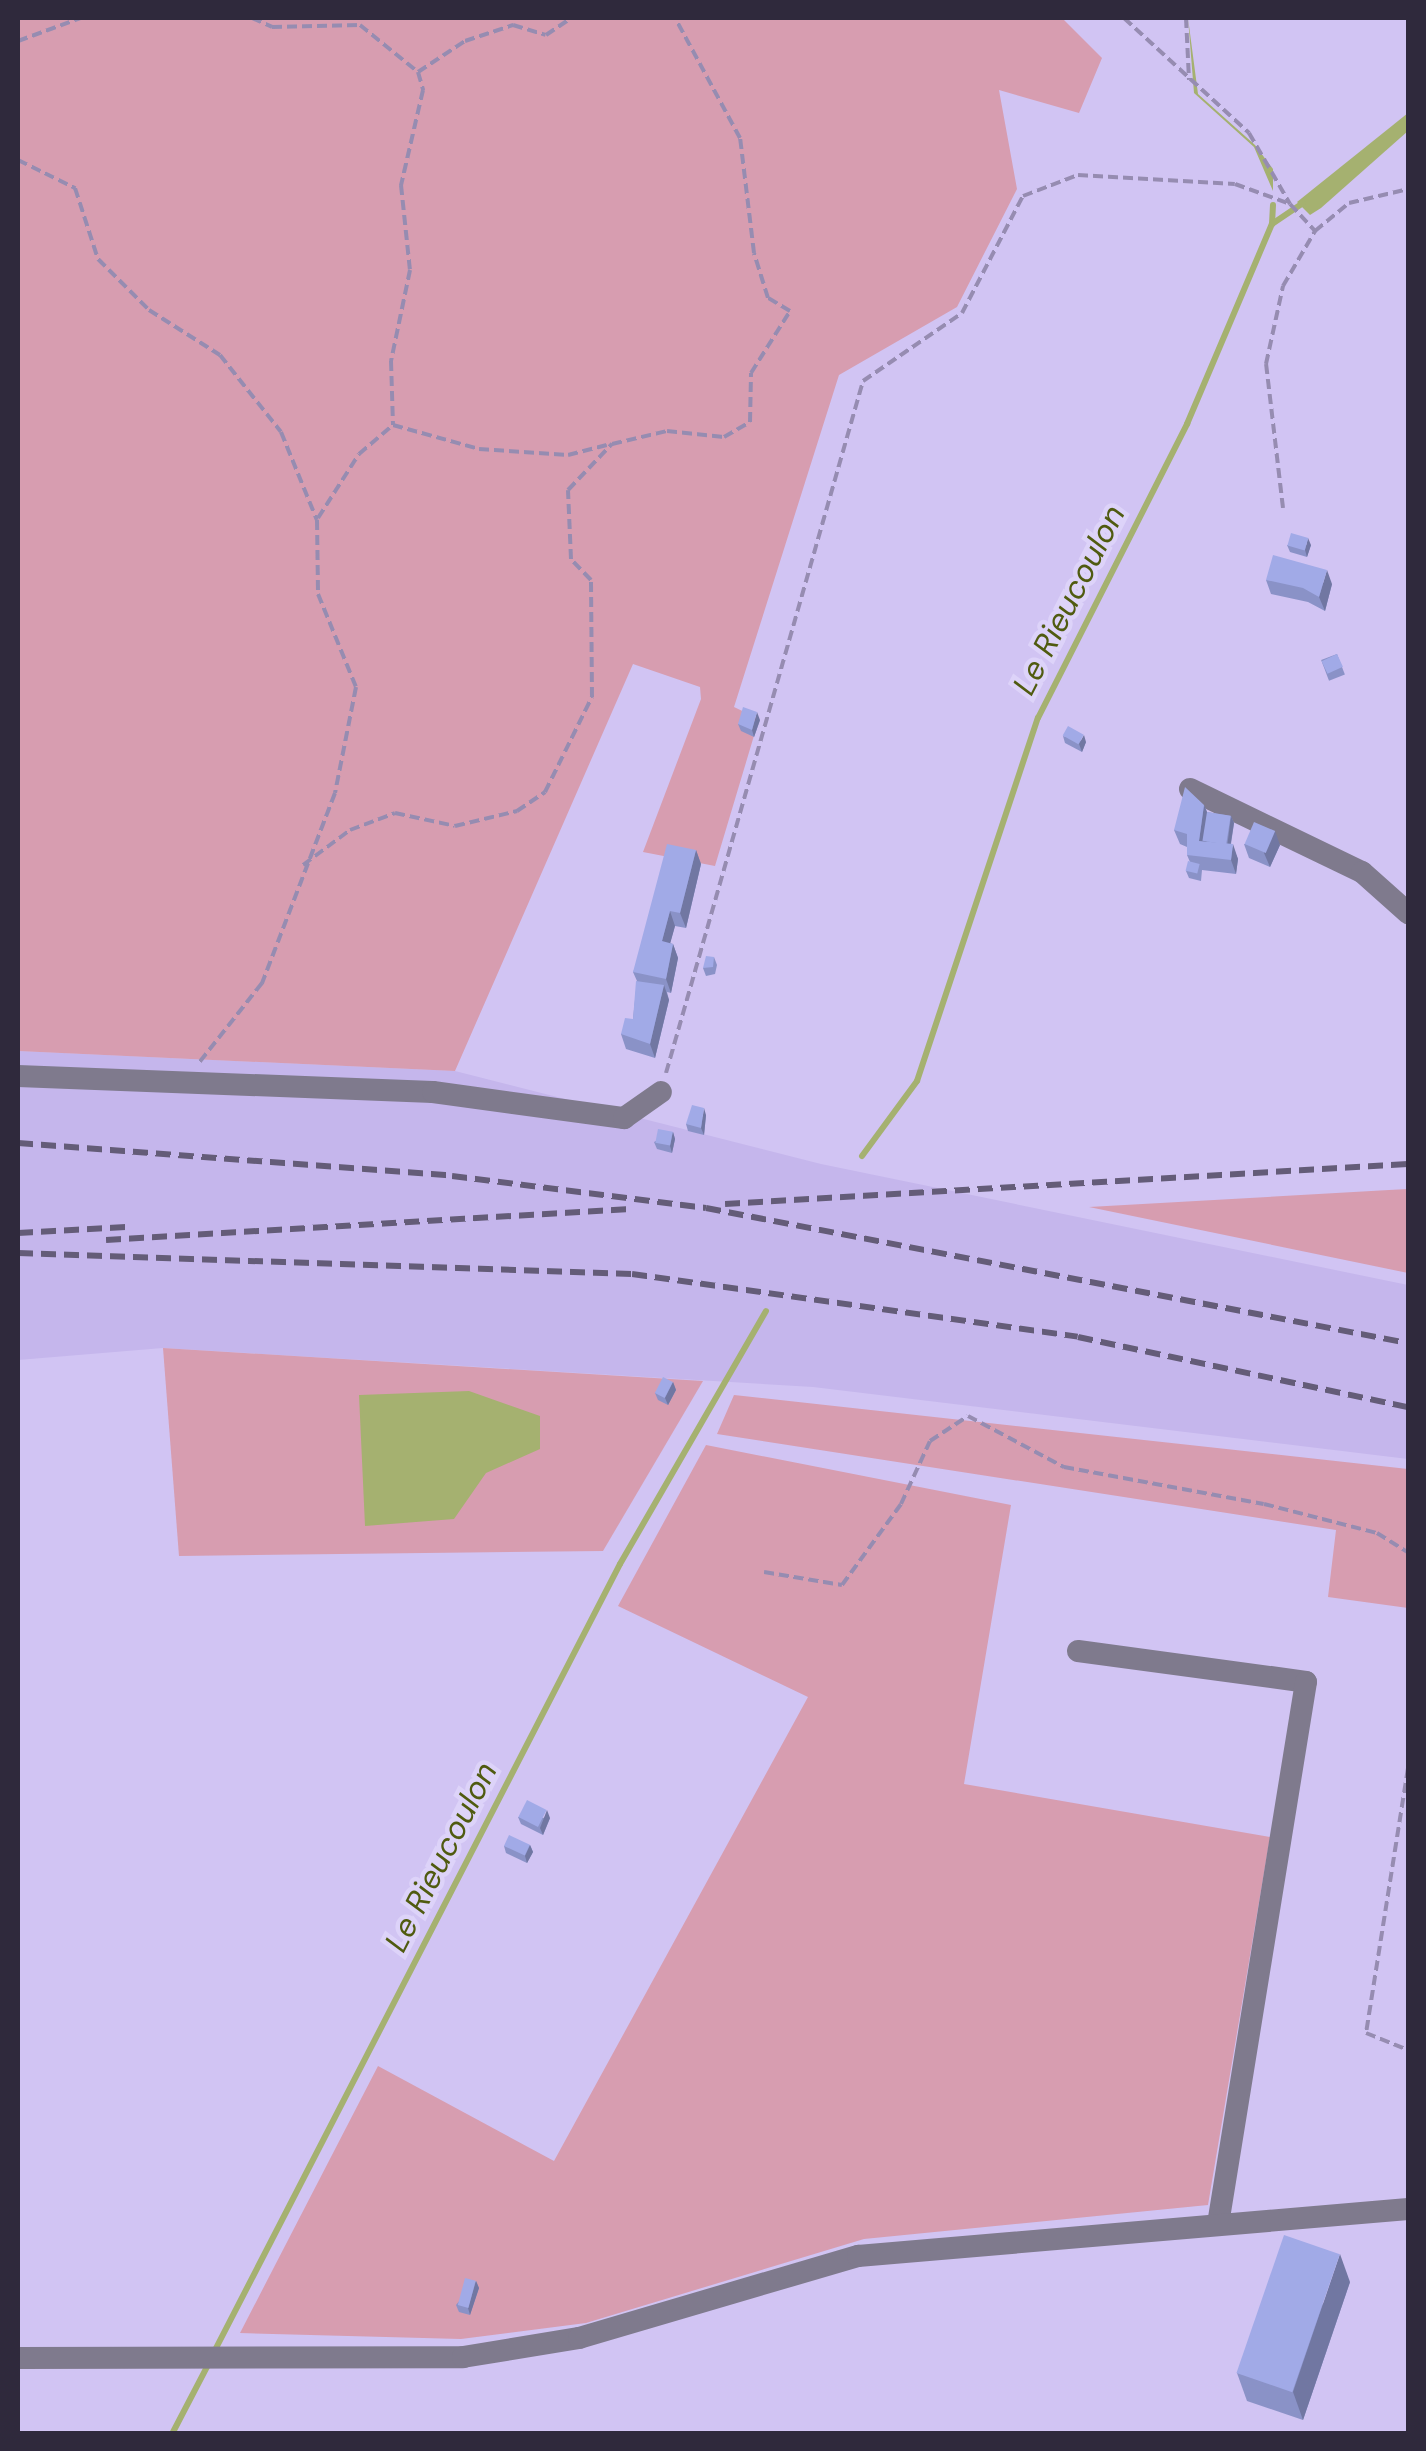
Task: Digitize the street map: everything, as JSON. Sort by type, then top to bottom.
[{"type":"street","points":[[1190,790],[1362,872],[1408,913]]},
{"type":"street","points":[[18,1076],[187,1078],[433,1092],[624,1118],[660,1092]]},
{"type":"street","points":[[1078,1651],[1306,1682],[1218,2224]]},
{"type":"street","points":[[18,2358],[184,2354],[463,2356],[579,2338],[858,2256],[1408,2209]]},
{"type":"path","points":[[18,41],[81,18]]},
{"type":"path","points":[[252,18],[272,27],[360,25],[418,72],[423,90],[402,185],[410,270],[391,361],[394,425]]},
{"type":"path","points":[[418,72],[465,41],[513,26],[546,35],[571,18]]},
{"type":"path","points":[[394,425],[478,449],[568,455],[667,432],[724,437],[750,422],[751,373],[790,312],[768,298],[754,253],[740,138],[675,18]]},
{"type":"path","points":[[1124,18],[1249,133],[1290,204]]},
{"type":"path","points":[[1186,18],[1189,80]]},
{"type":"path","points":[[18,160],[75,188],[98,259],[148,310],[220,355],[280,432],[317,520],[318,594],[356,687],[335,793],[303,864],[262,983],[187,1078]]},
{"type":"path","points":[[660,1092],[863,381],[962,312],[1023,196],[1078,175],[1236,184],[1290,204],[1308,218],[1315,231]]},
{"type":"path","points":[[1283,508],[1266,364],[1282,286],[1315,231],[1349,204],[1408,189]]},
{"type":"path","points":[[317,520],[359,454],[394,425]]},
{"type":"path","points":[[303,864],[350,830],[396,814],[455,826],[517,811],[545,792],[592,697],[591,580],[571,559],[568,490],[612,444]]},
{"type":"path","points":[[764,1572],[842,1585],[901,1504],[930,1442],[968,1416],[1064,1467],[1264,1504],[1377,1533],[1408,1552]]},
{"type":"path","points":[[1408,1768],[1366,2032],[1408,2050]]},
{"type":"shaded area","points":[[18,18],[1062,18],[1102,58],[1079,113],[999,90],[1017,189],[957,307],[839,375],[734,707],[759,719],[715,866],[643,852],[701,699],[700,687],[633,664],[455,1071],[18,1051]]},
{"type":"shaded area","points":[[1188,18],[1198,94],[1255,145],[1273,169],[1273,191],[1254,147],[1194,93]]},
{"type":"shaded area","points":[[1408,113],[1408,131],[1321,208],[1310,215],[1297,202]]},
{"type":"shaded area","points":[[18,1051],[455,1071],[821,1164],[1408,1285],[1408,1459],[813,1387],[163,1348],[18,1360]]},
{"type":"shaded area","points":[[1408,1189],[1408,1273],[1089,1207],[1389,1190]]},
{"type":"shaded area","points":[[163,1348],[703,1381],[603,1551],[179,1556]]},
{"type":"shaded area","points":[[469,1391],[540,1416],[540,1449],[486,1473],[454,1519],[365,1526],[359,1395]]},
{"type":"shaded area","points":[[734,1395],[1408,1469],[1408,1608],[1328,1597],[1336,1530],[717,1434]]},
{"type":"shaded area","points":[[706,1445],[1011,1505],[964,1784],[1270,1837],[1208,2205],[864,2239],[586,2323],[461,2339],[240,2333],[378,2066],[554,2161],[808,1697],[618,1606]]},
{"type":"building","points":[[1291,533],[1308,538],[1305,550],[1287,545]]},
{"type":"building","points":[[1273,555],[1327,570],[1319,597],[1303,588],[1266,580]]},
{"type":"building","points":[[1337,654],[1343,667],[1328,674],[1322,661]]},
{"type":"building","points":[[743,707],[757,712],[752,730],[738,724]]},
{"type":"building","points":[[1068,726],[1084,735],[1078,744],[1063,736]]},
{"type":"building","points":[[1185,787],[1204,805],[1199,841],[1233,844],[1231,860],[1187,855],[1187,834],[1174,830]]},
{"type":"building","points":[[1207,812],[1231,816],[1226,844],[1202,841]]},
{"type":"building","points":[[1254,822],[1275,831],[1266,853],[1245,844]]},
{"type":"building","points":[[667,844],[696,850],[680,913],[670,911],[662,941],[673,944],[666,979],[633,972]]},
{"type":"building","points":[[1188,861],[1200,864],[1197,874],[1186,871]]},
{"type":"building","points":[[706,956],[714,957],[713,967],[703,968]]},
{"type":"building","points":[[636,981],[664,985],[650,1044],[621,1034],[625,1018],[633,1019]]},
{"type":"building","points":[[692,1105],[704,1108],[701,1128],[686,1124]]},
{"type":"building","points":[[658,1129],[673,1132],[670,1146],[655,1143]]},
{"type":"building","points":[[663,1377],[673,1382],[665,1398],[655,1393]]},
{"type":"building","points":[[527,1800],[547,1810],[538,1827],[518,1817]]},
{"type":"building","points":[[509,1835],[530,1845],[525,1856],[504,1846]]},
{"type":"building","points":[[1284,2235],[1340,2254],[1292,2392],[1236,2373]]},
{"type":"building","points":[[465,2278],[476,2281],[468,2308],[458,2305]]},
{"type":"waterway","name":"Le Rieucoulon","points":[[862,1156],[917,1081],[1038,718],[1187,424],[1272,224],[1303,203]]},
{"type":"waterway","points":[[1272,224],[1273,205]]},
{"type":"waterway","name":"Le Rieucoulon","points":[[214,2352],[620,1564],[766,1311]]},
{"type":"waterway","name":"Le Rieucoulon","points":[[172,2434],[209,2363]]},
{"type":"railway","points":[[18,1143],[452,1176],[706,1208],[1408,1343]]},
{"type":"railway","points":[[725,1204],[1408,1164]]},
{"type":"railway","points":[[106,1240],[630,1209]]},
{"type":"railway","points":[[18,1233],[126,1227]]},
{"type":"railway","points":[[18,1253],[632,1274],[1078,1337],[1408,1407]]}]
